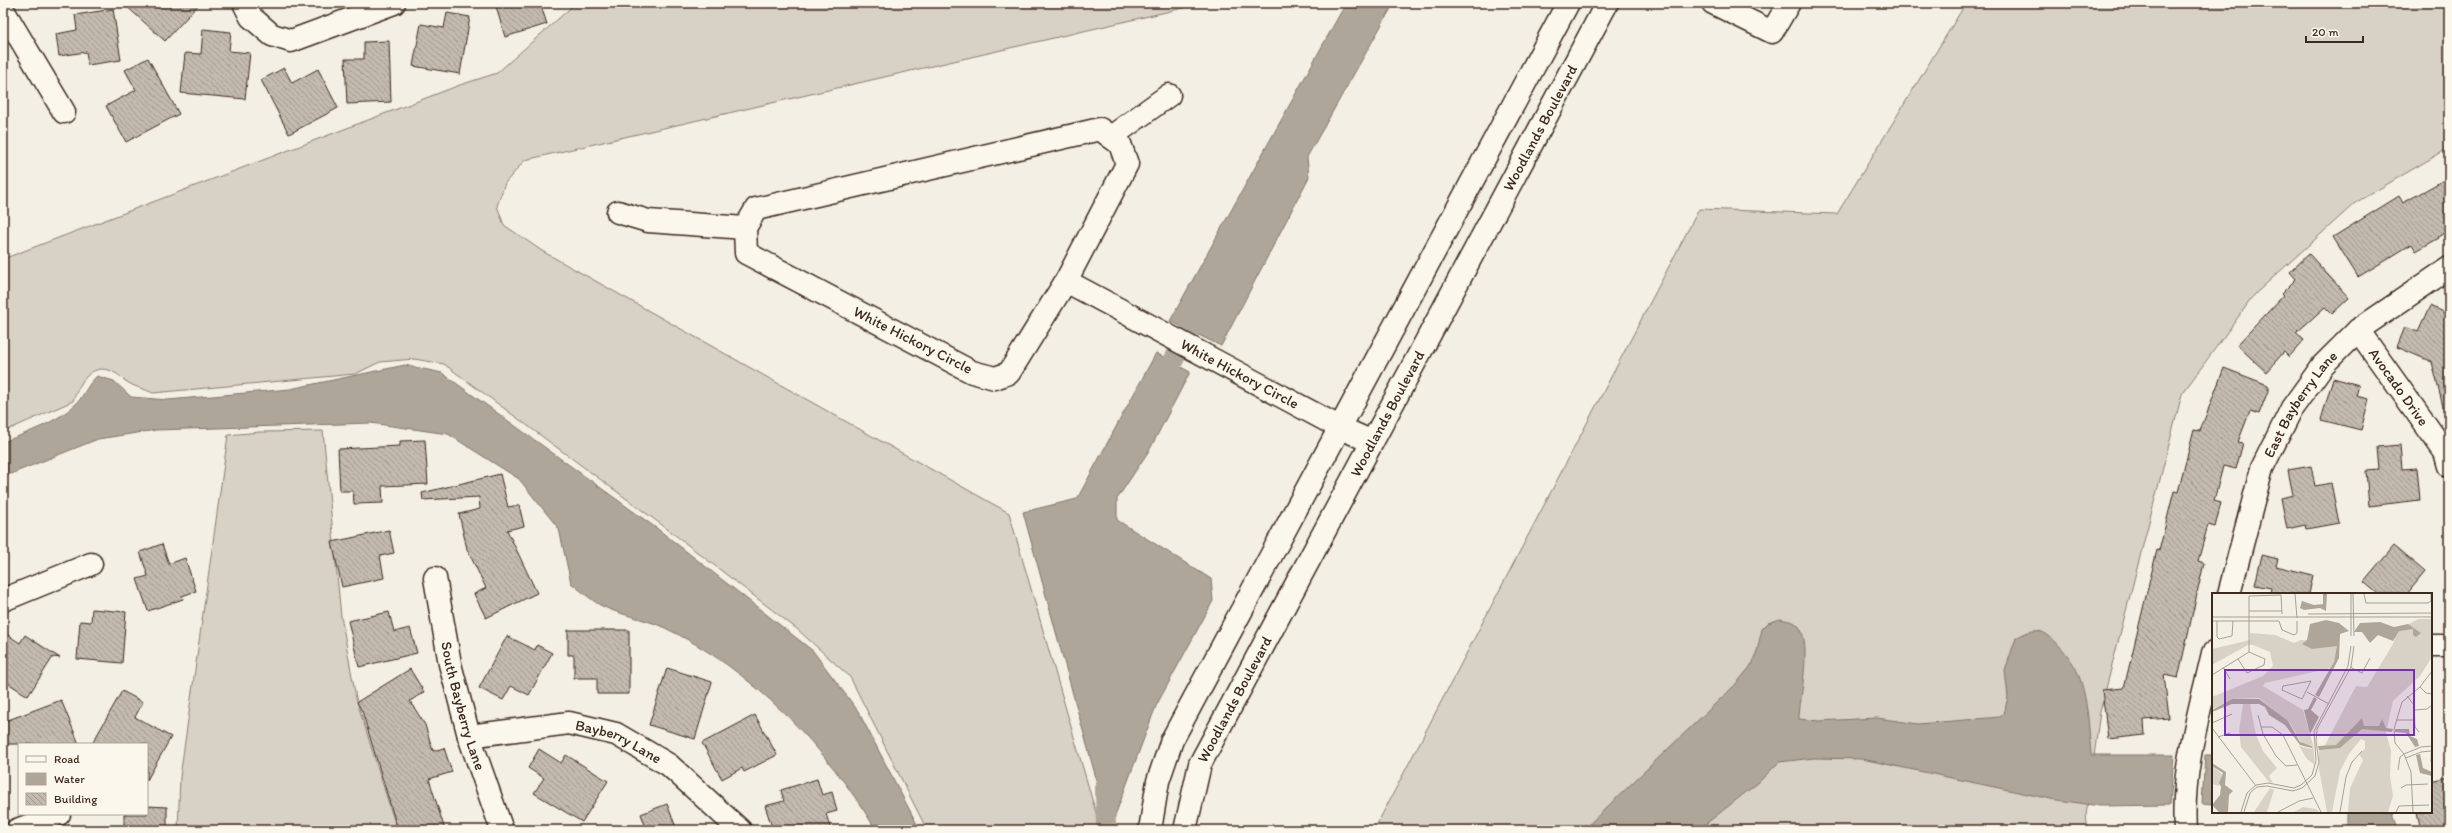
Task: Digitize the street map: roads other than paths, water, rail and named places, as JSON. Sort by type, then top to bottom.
[{"type":"street","points":[[244,3],[251,17],[272,35],[291,40],[394,3]]},
{"type":"street","points":[[1150,830],[1158,781],[1172,740],[1568,3]]},
{"type":"street","name":"Woodlands Boulevard","points":[[1185,830],[1200,764],[1607,3]]},
{"type":"street","points":[[1713,3],[1772,32],[1789,3]]},
{"type":"street","points":[[3,10],[64,112]]},
{"type":"street","points":[[618,212],[648,221],[745,228],[756,209],[1100,129],[1111,137],[1169,95]]},
{"type":"street","name":"White Hickory Circle","points":[[745,228],[746,253],[972,372],[995,378],[1008,372],[1066,281],[1126,164],[1120,144],[1111,137]]},
{"type":"street","name":"East Bayberry Lane","points":[[2229,593],[2262,468],[2292,408],[2323,365],[2358,330],[2449,268]]},
{"type":"street","name":"White Hickory Circle","points":[[1066,281],[1339,427],[1372,442]]},
{"type":"street","name":"Avocado Drive","points":[[2358,330],[2445,452],[2449,466]]},
{"type":"street","points":[[3,600],[91,564]]},
{"type":"street","name":"South Bayberry Lane","points":[[435,578],[450,664],[469,736],[502,830]]},
{"type":"street","points":[[2432,646],[2449,646]]},
{"type":"street","points":[[2185,830],[2183,809],[2189,756],[2212,657]]},
{"type":"street","name":"Bayberry Lane","points":[[469,736],[569,723],[616,734],[669,765],[740,830]]},
{"type":"street","points":[[17,830],[56,815]]},
{"type":"water","points":[[1346,3],[1394,3],[1307,157],[1309,177],[1221,346],[1170,321]]},
{"type":"water","points":[[1156,353],[1190,372],[1150,449],[1117,499],[1117,520],[1211,579],[1213,601],[1156,706],[1110,829],[1023,512],[1077,499]]},
{"type":"water","points":[[405,365],[442,373],[659,530],[813,651],[858,711],[920,830],[876,830],[834,769],[810,741],[784,713],[727,664],[695,644],[663,627],[600,605],[571,583],[559,529],[519,479],[448,434],[371,423],[156,430],[98,439],[3,477],[3,442],[22,435],[61,416],[77,403],[97,376],[114,381],[131,397],[168,400],[290,389]]},
{"type":"water","points":[[1780,619],[1795,623],[1801,630],[1804,640],[1805,653],[1799,719],[1819,721],[1877,718],[1918,724],[2000,717],[2004,714],[2008,697],[2005,670],[2016,638],[2032,631],[2042,632],[2053,639],[2064,651],[2079,676],[2086,705],[2091,755],[2174,755],[2170,805],[2100,806],[2051,799],[1862,759],[1814,758],[1779,762],[1759,782],[1698,830],[1583,830],[1735,685],[1750,667],[1757,651],[1762,629],[1768,623]]},
{"type":"water","points":[[2205,755],[2212,755],[2212,804],[2202,803]]},
{"type":"water","points":[[2346,813],[2393,813],[2398,830],[2346,830]]},
{"type":"waterway","points":[[1160,386],[1202,306]]},
{"type":"waterway","points":[[1105,787],[1106,830]]}]
